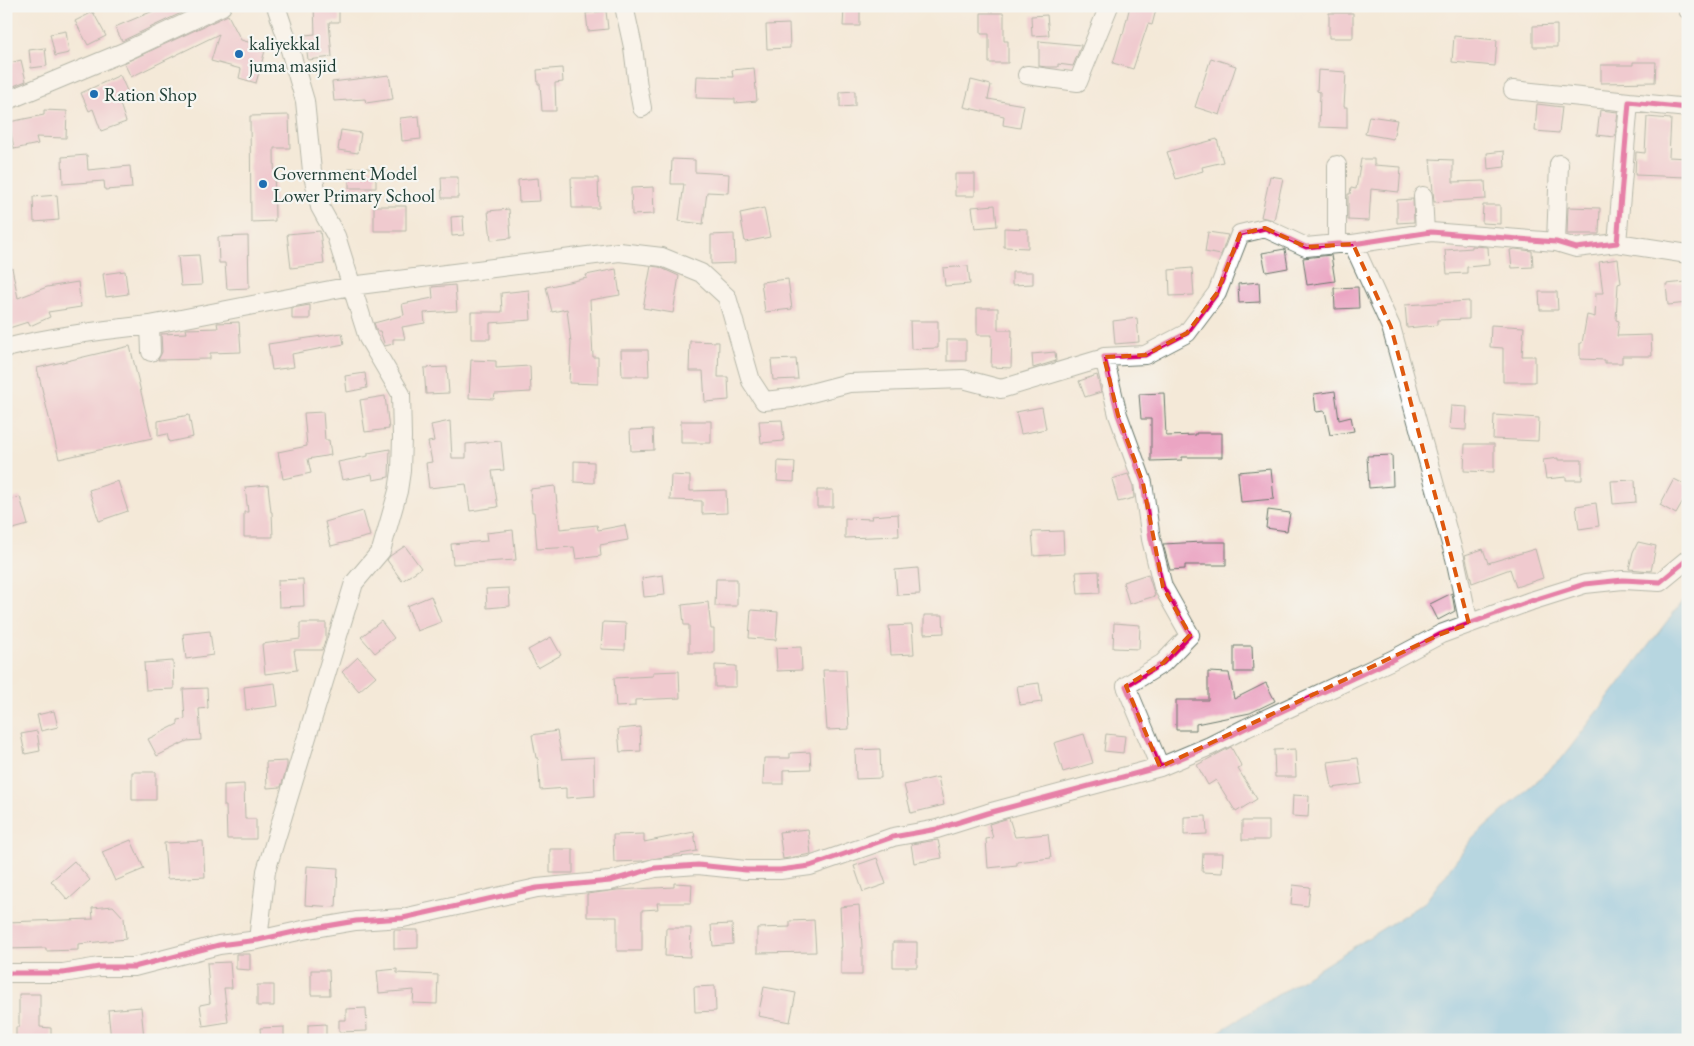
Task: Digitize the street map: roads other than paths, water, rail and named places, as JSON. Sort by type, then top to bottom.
[{"type":"street","points":[[6,101],[126,51],[222,6]]},
{"type":"street","points":[[258,940],[266,871],[354,583],[381,551],[399,484],[402,437],[401,394],[368,338],[336,236],[320,207],[312,171],[305,101],[276,6]]},
{"type":"street","points":[[624,6],[633,47],[642,108]]},
{"type":"street","points":[[1026,75],[1078,82],[1109,6]]},
{"type":"street","points":[[1687,6],[1688,10]]},
{"type":"street","points":[[1513,90],[1688,108]]},
{"type":"street","points":[[1617,243],[1629,102]]},
{"type":"street","points":[[1556,242],[1559,164]]},
{"type":"street","points":[[1337,165],[1345,244],[1392,327],[1454,558],[1469,624]]},
{"type":"street","points":[[1423,196],[1425,232]]},
{"type":"street","points":[[6,348],[36,340],[77,333],[150,325],[351,286],[619,252],[662,256],[701,273],[728,297],[752,381],[764,401],[792,398],[849,383],[964,379],[1001,389],[1104,358],[1145,355],[1187,332],[1217,293],[1240,234],[1265,228],[1306,247],[1345,244],[1425,232],[1556,242],[1576,248],[1617,243],[1688,254]]},
{"type":"street","points":[[150,325],[151,352]]},
{"type":"street","points":[[1104,358],[1118,416],[1143,483],[1151,538],[1163,587],[1190,635],[1163,663],[1126,686],[1160,767]]},
{"type":"street","points":[[6,973],[63,973],[99,966],[134,966],[219,944],[258,940],[356,921],[403,918],[537,888],[610,880],[655,868],[698,864],[746,870],[780,870],[810,866],[893,837],[937,829],[988,813],[1160,767],[1210,746],[1392,660],[1441,634],[1531,601],[1585,584],[1623,580],[1660,582],[1688,558]]},
{"type":"water","points":[[1688,594],[1688,1040],[1206,1040],[1425,902],[1473,838],[1563,757]]},
{"type":"place","name":"kaliyekkal juma masjid","points":[[239,54]]},
{"type":"place","name":"Ration Shop","points":[[94,94]]},
{"type":"place","name":"Government Model Lower Primary School","points":[[263,184]]}]
